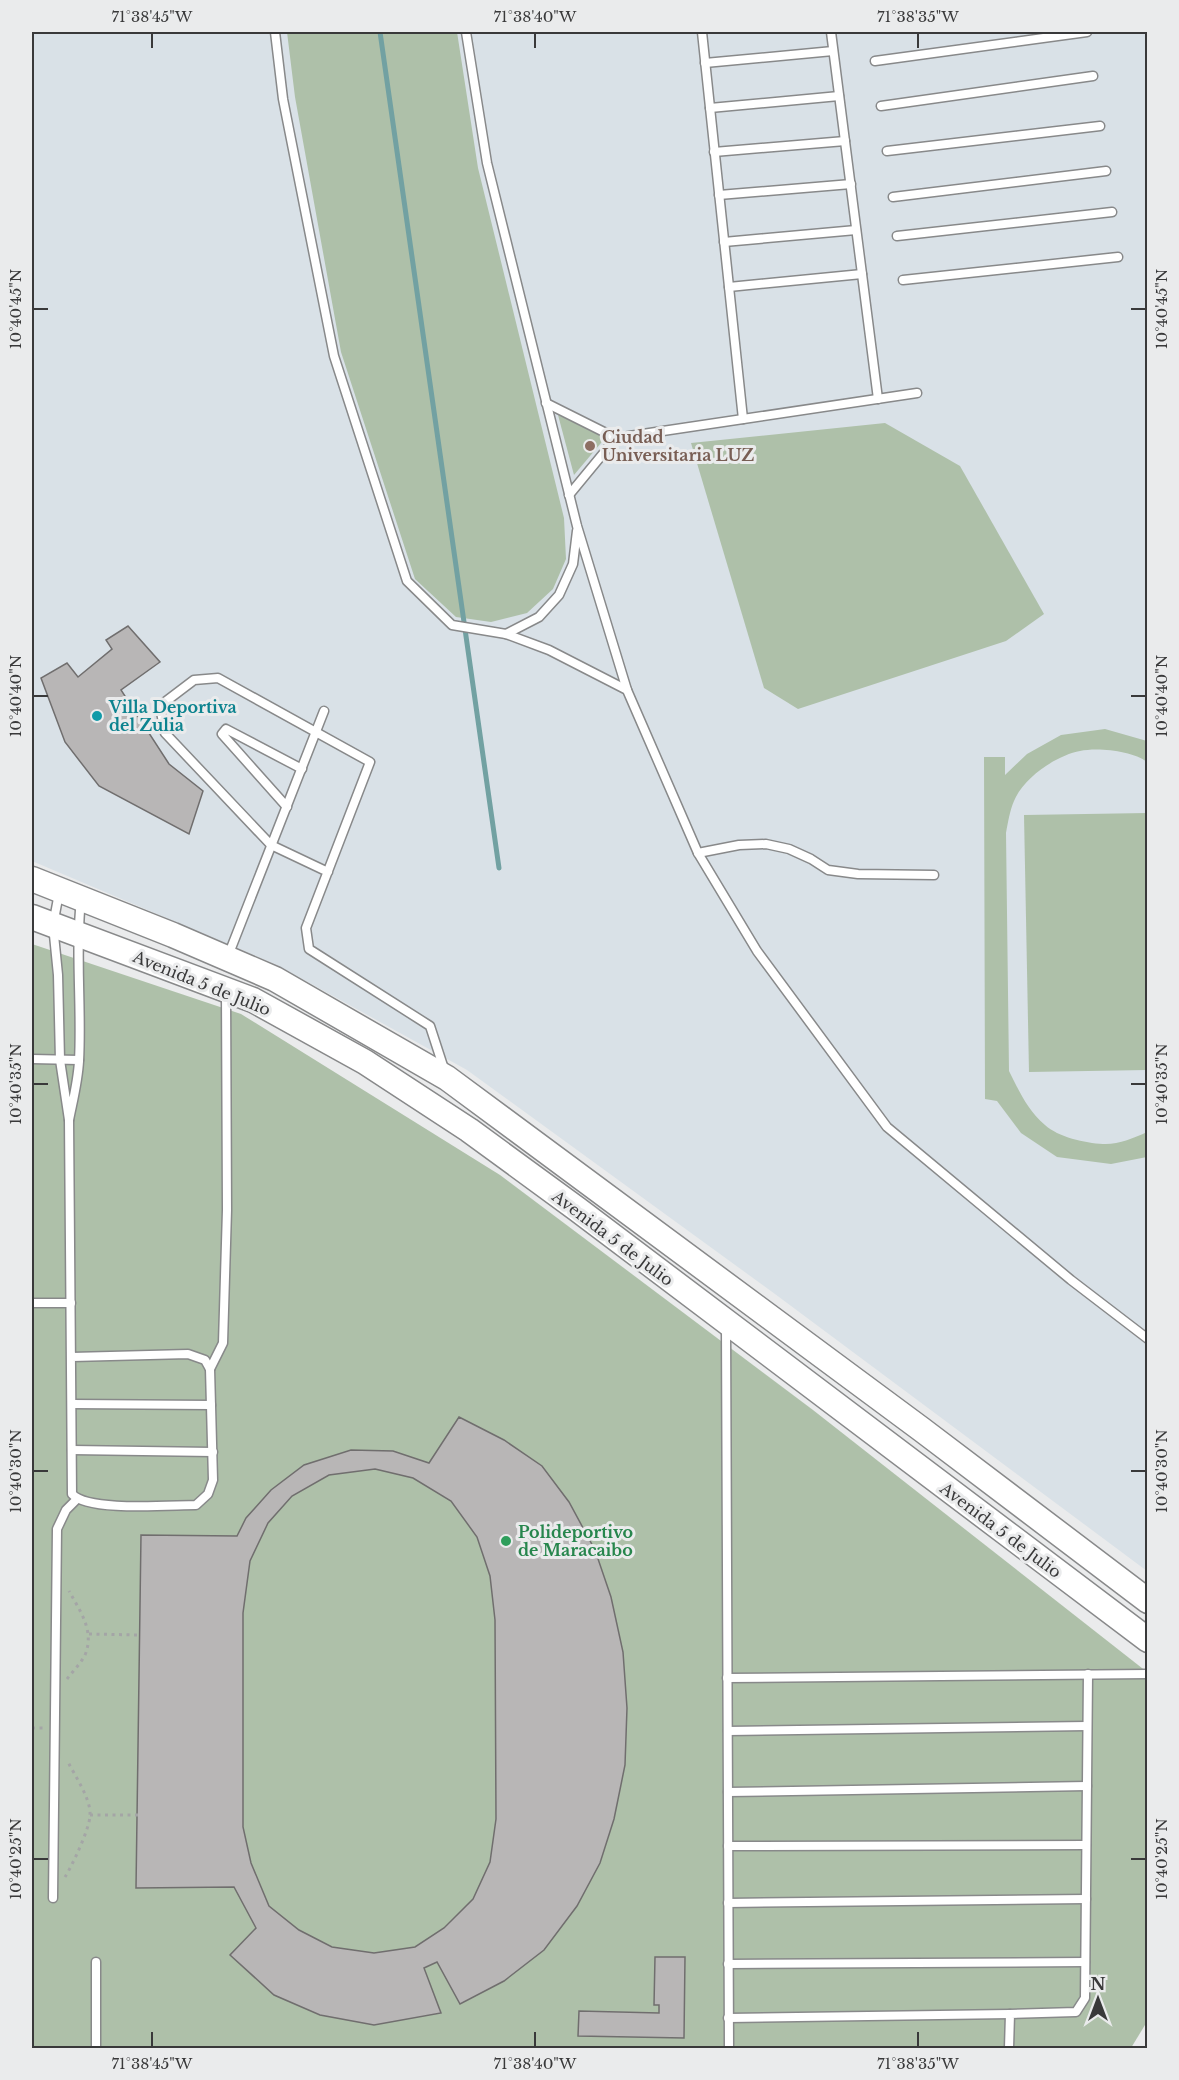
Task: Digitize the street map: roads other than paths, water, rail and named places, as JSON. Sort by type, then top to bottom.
[{"type":"main road","name":"Avenida 5 de Julio","points":[[32,879],[276,979],[447,1078],[748,1300],[1148,1601]]},
{"type":"main road","name":"Avenida 5 de Julio","points":[[42,921],[253,1000],[365,1062],[469,1130],[577,1209],[726,1324],[1148,1640]]},
{"type":"main road","points":[[726,1324],[748,1300]]},
{"type":"lane","points":[[275,32],[283,99],[334,357],[406,581],[452,626],[506,634],[549,650],[627,690]]},
{"type":"lane","points":[[466,32],[487,164],[577,526],[627,690],[698,853],[757,951],[887,1127],[1071,1280],[1148,1339]]},
{"type":"lane","points":[[702,32],[743,419]]},
{"type":"lane","points":[[831,32],[878,399]]},
{"type":"lane","points":[[875,61],[1087,32]]},
{"type":"lane","points":[[705,63],[833,51]]},
{"type":"lane","points":[[881,106],[1093,76]]},
{"type":"lane","points":[[710,108],[839,96]]},
{"type":"lane","points":[[887,151],[1100,126]]},
{"type":"lane","points":[[714,152],[845,141]]},
{"type":"lane","points":[[892,197],[1106,171]]},
{"type":"lane","points":[[719,195],[850,184]]},
{"type":"lane","points":[[897,236],[1112,212]]},
{"type":"lane","points":[[724,242],[856,230]]},
{"type":"lane","points":[[903,280],[1118,257]]},
{"type":"lane","points":[[729,287],[862,274]]},
{"type":"lane","points":[[546,403],[616,438],[917,393]]},
{"type":"lane","points":[[569,495],[616,438]]},
{"type":"lane","points":[[506,634],[539,617],[559,595],[573,564],[577,526]]},
{"type":"lane","points":[[328,872],[271,845],[165,733],[161,712],[165,702],[194,680],[218,678],[370,762],[328,872],[306,928],[309,949],[430,1026],[447,1078]]},
{"type":"lane","points":[[227,958],[324,711]]},
{"type":"lane","points":[[286,807],[222,734],[226,729],[302,769]]},
{"type":"lane","points":[[698,853],[739,845],[766,844],[789,849],[828,870],[858,874],[934,875]]},
{"type":"lane","points":[[71,894],[42,921],[58,975],[60,1060],[69,1120],[72,1494],[76,1499],[84,1502],[105,1505],[196,1505],[208,1494],[213,1480],[210,1369],[205,1359],[188,1354],[72,1357]]},
{"type":"lane","points":[[69,1120],[77,1083],[79,1060],[77,934],[71,894]]},
{"type":"lane","points":[[210,1369],[223,1343],[227,1210],[226,990]]},
{"type":"lane","points":[[32,1059],[79,1060]]},
{"type":"lane","points":[[32,1303],[71,1303]]},
{"type":"lane","points":[[726,1324],[729,2049]]},
{"type":"lane","points":[[72,1404],[212,1405]]},
{"type":"lane","points":[[72,1450],[213,1452]]},
{"type":"lane","points":[[52,1898],[57,1529],[66,1510],[76,1499]]},
{"type":"lane","points":[[728,2018],[1076,2012],[1085,1998],[1088,1674]]},
{"type":"lane","points":[[728,1678],[1148,1674]]},
{"type":"lane","points":[[728,1731],[1087,1726]]},
{"type":"lane","points":[[728,1792],[1087,1786]]},
{"type":"lane","points":[[728,1845],[1086,1845]]},
{"type":"lane","points":[[728,1903],[1086,1899]]},
{"type":"lane","points":[[96,1962],[96,2049]]},
{"type":"lane","points":[[728,1964],[1085,1962]]},
{"type":"lane","points":[[1009,2049],[1010,2014]]},
{"type":"waterway","points":[[380,32],[499,868]]},
{"type":"place","name":"Ciudad Universitaria LUZ","points":[[590,446]]},
{"type":"place","name":"Villa Deportiva del Zulia","points":[[97,716]]},
{"type":"place","name":"Polideportivo de Maracaibo","points":[[506,1541]]}]
